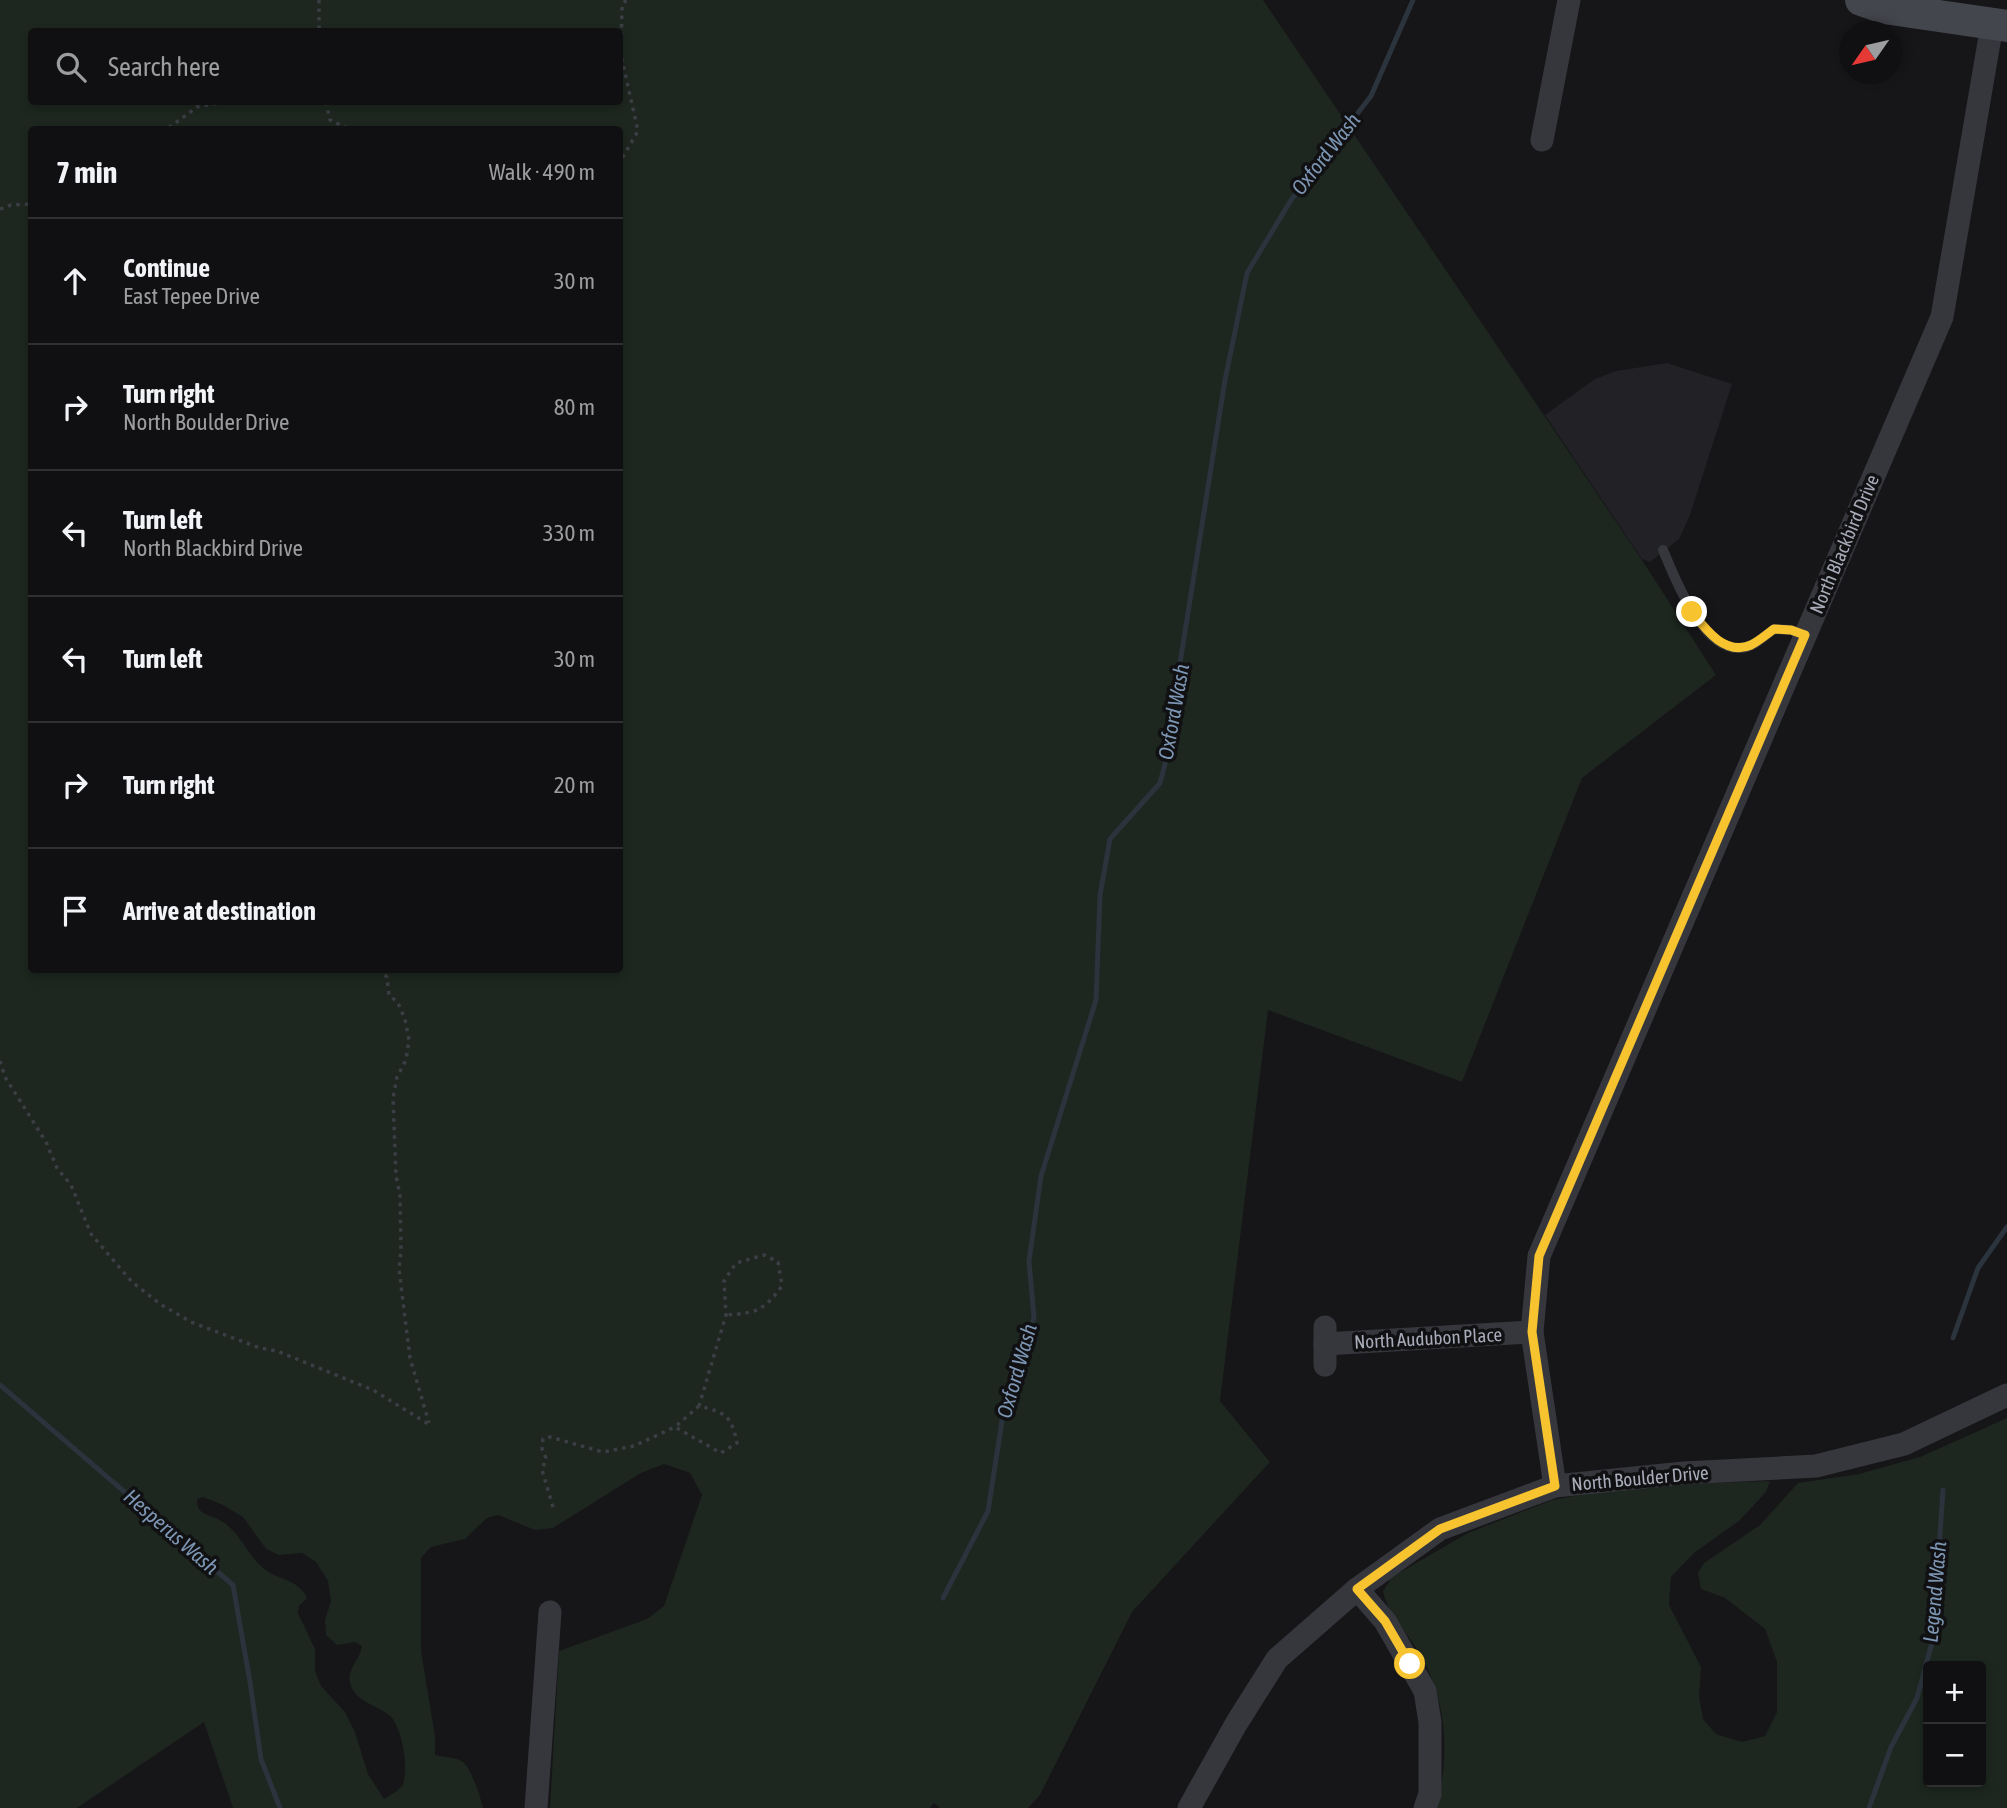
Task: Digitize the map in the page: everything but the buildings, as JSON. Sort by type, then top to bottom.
[{"type":"street","points":[[1542,140],[1569,0]]},
{"type":"street","points":[[1861,0],[1884,8],[2000,26]]},
{"type":"street","name":"North Blackbird Drive","points":[[1555,1486],[1532,1332],[1539,1256],[1942,317],[2000,26]]},
{"type":"street","name":"North Audubon Place","points":[[1325,1345],[1532,1332]]},
{"type":"street","name":"North Boulder Drive","points":[[1189,1808],[1277,1660],[1357,1589],[1440,1529],[1555,1486],[1684,1473],[1816,1466],[1904,1444],[2007,1395]]},
{"type":"street","points":[[1357,1589],[1385,1621],[1425,1691],[1430,1722],[1430,1794],[1425,1808]]},
{"type":"street","points":[[536,1808],[550,1612]]},
{"type":"lane","points":[[1663,550],[1692,612],[1712,636],[1725,645],[1740,648],[1753,645],[1774,629],[1791,630],[1805,635]]},
{"type":"path","points":[[318,0],[319,28]]},
{"type":"path","points":[[622,28],[622,6],[626,0]]},
{"type":"path","points":[[623,64],[638,131],[623,157]]},
{"type":"path","points":[[171,126],[197,107],[208,105]]},
{"type":"path","points":[[327,105],[330,120],[343,126]]},
{"type":"path","points":[[0,208],[28,204]]},
{"type":"path","points":[[0,1061],[5,1077],[46,1142],[57,1168],[71,1185],[91,1234],[132,1282],[160,1304],[191,1322],[260,1348],[277,1350],[373,1390],[430,1425],[410,1358],[398,1269],[401,1251],[400,1195],[396,1175],[393,1097],[397,1077],[406,1060],[409,1040],[405,1019],[398,1003],[389,995],[387,977],[382,973]]},
{"type":"path","points":[[553,1507],[542,1470],[545,1458],[542,1439],[550,1437],[603,1452],[634,1446],[675,1427],[699,1406],[726,1315],[724,1281],[736,1263],[764,1255],[778,1262],[782,1286],[769,1303],[751,1313],[726,1315]]},
{"type":"path","points":[[675,1427],[721,1453],[737,1443],[733,1424],[722,1412],[699,1406]]},
{"type":"shaded area","points":[[0,0],[1263,0],[1642,560],[1716,675],[1582,778],[1462,1082],[1268,1010],[1220,1401],[1270,1462],[1132,1612],[1040,1795],[1028,1808],[940,1808],[934,1803],[930,1808],[550,1808],[559,1651],[647,1619],[664,1606],[702,1495],[690,1473],[664,1464],[641,1473],[553,1528],[535,1530],[498,1515],[487,1518],[465,1539],[431,1547],[421,1558],[421,1651],[435,1736],[435,1755],[457,1759],[466,1765],[483,1808],[233,1808],[204,1722],[77,1808],[0,1808]],"holes":[[[203,1497],[243,1517],[266,1549],[279,1555],[302,1553],[316,1562],[328,1581],[331,1601],[325,1620],[326,1635],[337,1645],[355,1642],[362,1646],[351,1670],[351,1686],[362,1700],[389,1715],[398,1728],[405,1770],[402,1786],[394,1793],[384,1799],[368,1774],[355,1732],[345,1712],[321,1686],[315,1671],[315,1649],[298,1613],[299,1606],[307,1598],[304,1592],[295,1584],[267,1571],[253,1558],[230,1528],[201,1511],[197,1499]]]},
{"type":"shaded area","points":[[1667,363],[1732,384],[1690,515],[1679,539],[1650,562],[1642,559],[1545,415],[1595,379],[1616,371]]},
{"type":"shaded area","points":[[2007,1418],[2007,1808],[1437,1808],[1444,1749],[1441,1711],[1430,1674],[1386,1600],[1383,1591],[1392,1577],[1468,1533],[1552,1500],[1630,1486],[1770,1481],[1766,1492],[1739,1521],[1694,1553],[1671,1577],[1669,1605],[1701,1667],[1699,1696],[1703,1719],[1716,1734],[1742,1742],[1765,1736],[1777,1712],[1777,1662],[1765,1629],[1725,1598],[1701,1589],[1698,1573],[1704,1563],[1760,1525],[1798,1483],[1859,1474],[1920,1457]]},
{"type":"waterway","name":"Oxford Wash","points":[[943,1598],[988,1511],[1006,1395],[1034,1318],[1029,1261],[1041,1176],[1096,1000],[1100,895],[1110,839],[1160,783],[1169,749],[1177,682],[1225,380],[1247,273],[1291,200],[1371,96],[1413,0]]},
{"type":"waterway","name":"Legend Wash","points":[[1953,1338],[1978,1268],[2007,1227]]},
{"type":"waterway","name":"Hesperus Wash","points":[[0,1385],[233,1585],[261,1759],[280,1808]]},
{"type":"waterway","name":"Legend Wash","points":[[1869,1808],[1891,1747],[1917,1698],[1933,1639],[1943,1490]]},
{"type":"route","points":[[1410,1664],[1385,1621],[1357,1589],[1440,1529],[1555,1486],[1532,1332],[1539,1256],[1805,635],[1782,628],[1774,629],[1753,645],[1740,648],[1725,645],[1712,636],[1692,612]]}]
